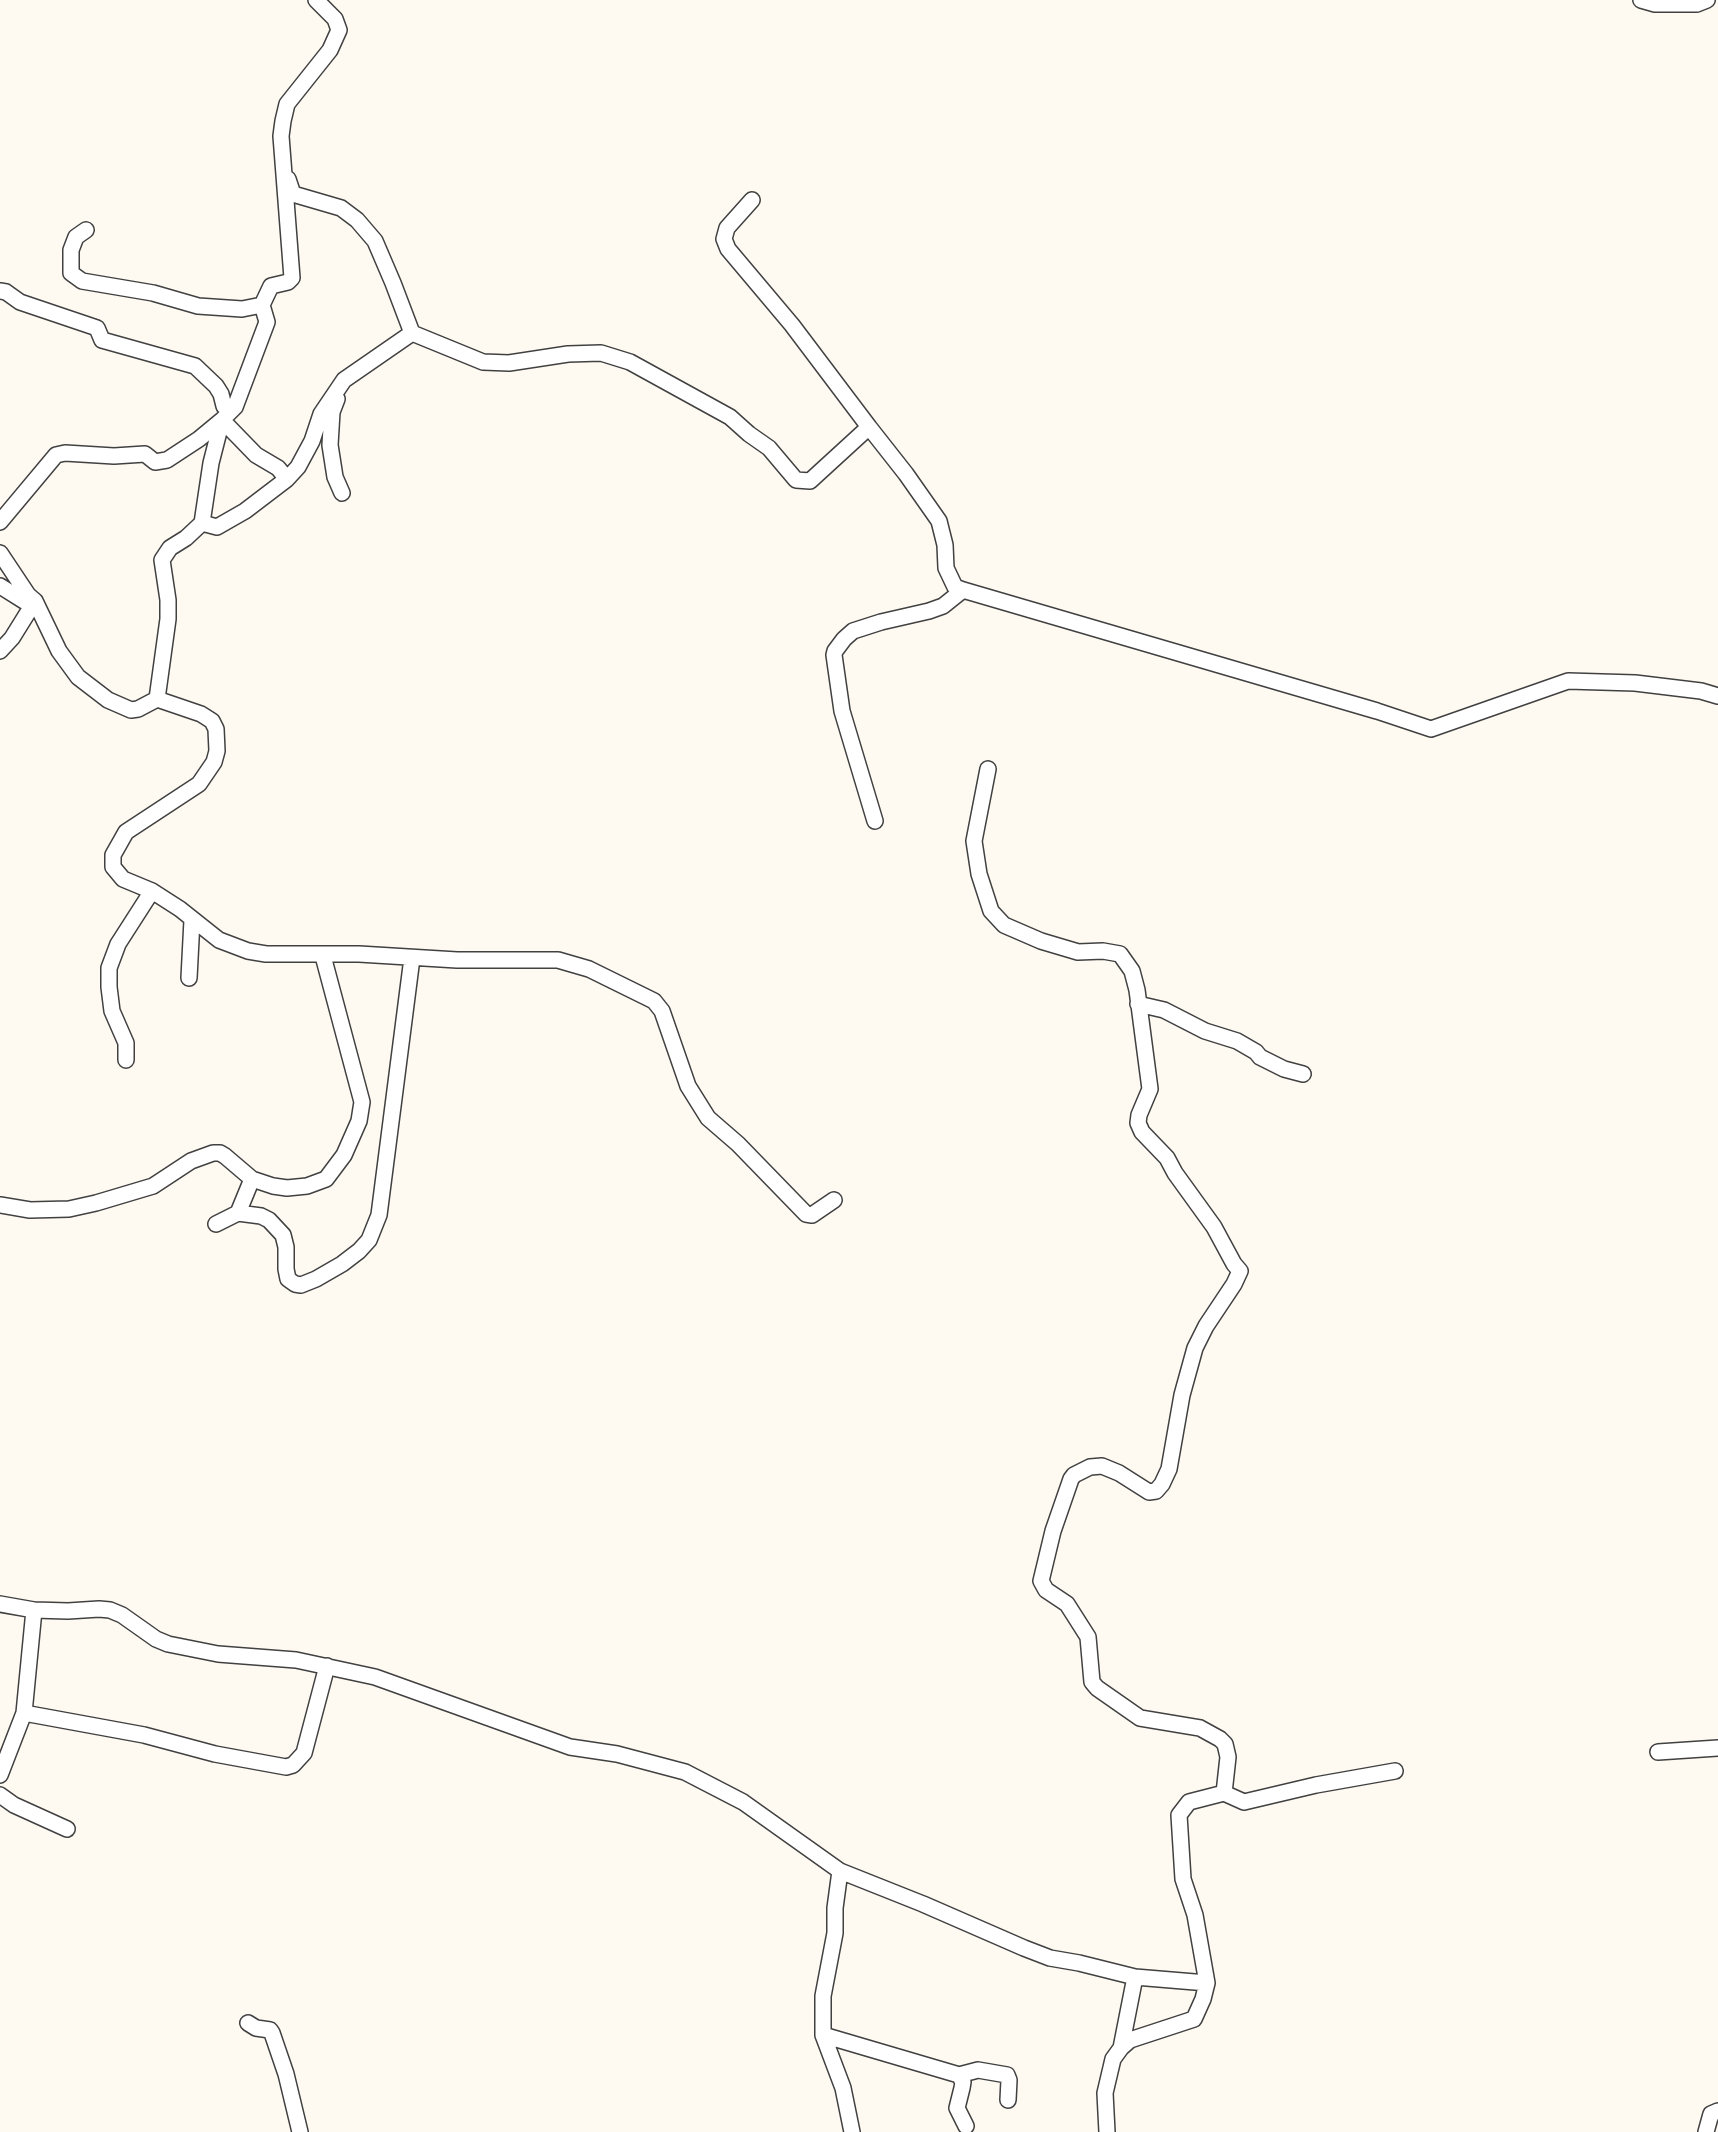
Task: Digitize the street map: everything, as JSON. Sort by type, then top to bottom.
[{"type":"street","points":[[0,522],[56,455],[65,453],[114,456],[145,454],[155,462],[167,460],[199,439],[235,407],[267,322],[262,305],[272,286],[288,282],[292,278],[281,136],[287,104],[330,50],[339,30],[335,19],[316,0]]},
{"type":"street","points":[[1641,0],[1655,4],[1697,4],[1707,0]]},
{"type":"street","points":[[283,163],[293,194],[341,208],[357,220],[375,241],[412,333],[483,362],[509,363],[568,354],[601,353],[630,362],[730,417],[769,448],[796,480],[810,481],[869,427]]},
{"type":"street","points":[[752,200],[727,228],[724,238],[728,249],[792,325],[939,521],[945,544],[946,568],[955,587],[1377,711],[1431,729],[1568,681],[1635,683],[1701,691],[1718,696]]},
{"type":"street","points":[[86,230],[76,237],[71,249],[71,273],[82,280],[153,293],[198,306],[242,309],[262,305]]},
{"type":"street","points":[[0,291],[6,292],[20,302],[97,328],[102,340],[195,366],[216,386],[224,406],[235,407]]},
{"type":"street","points":[[202,523],[217,527],[245,511],[287,479],[298,467],[312,441],[321,414],[344,380],[412,333]]},
{"type":"street","points":[[342,493],[334,477],[330,445],[332,412],[344,380]]},
{"type":"street","points":[[222,420],[256,455],[278,468],[287,479]]},
{"type":"street","points":[[157,699],[168,619],[168,600],[162,560],[170,548],[186,538],[202,523],[211,463],[222,420]]},
{"type":"street","points":[[0,553],[34,604],[63,658],[89,687],[119,706],[131,710],[138,709],[157,699],[201,714],[212,721],[216,729],[217,752],[214,762],[198,784],[136,823],[126,832],[113,855],[113,867],[123,879],[152,891],[180,909],[219,940],[248,951],[323,956],[359,954],[412,958],[558,960],[589,969],[654,1001],[662,1011],[688,1086],[708,1118],[760,1166],[806,1214],[812,1215],[834,1200]]},
{"type":"street","points":[[0,586],[34,604]]},
{"type":"street","points":[[875,821],[842,711],[835,651],[853,631],[943,606],[963,590]]},
{"type":"street","points":[[0,651],[12,638],[34,604]]},
{"type":"street","points":[[988,769],[974,840],[979,874],[991,911],[1004,925],[1041,941],[1078,952],[1104,951],[1120,954],[1132,971],[1150,1089],[1138,1123],[1142,1132],[1167,1158],[1175,1173],[1214,1227],[1240,1271],[1195,1348],[1182,1395],[1169,1469],[1162,1484],[1156,1491],[1149,1492],[1119,1473],[1102,1466],[1090,1467],[1074,1475],[1053,1531],[1041,1581],[1046,1590],[1067,1604],[1088,1637],[1092,1682],[1097,1688],[1140,1718],[1200,1728],[1225,1744],[1228,1756],[1224,1793]]},
{"type":"street","points":[[126,1060],[126,1043],[112,1011],[109,987],[110,968],[118,944],[152,891]]},
{"type":"street","points":[[189,978],[192,920]]},
{"type":"street","points":[[0,1204],[30,1210],[69,1209],[96,1203],[153,1186],[192,1161],[213,1153],[225,1155],[252,1179],[287,1188],[307,1186],[326,1179],[344,1155],[363,1109],[361,1092],[323,956]]},
{"type":"street","points":[[216,1224],[238,1213],[261,1216],[276,1226],[283,1235],[286,1247],[288,1279],[301,1285],[342,1263],[359,1251],[369,1240],[379,1215],[412,958]]},
{"type":"street","points":[[1138,1004],[1164,1010],[1205,1031],[1237,1041],[1284,1069],[1303,1074]]},
{"type":"street","points":[[238,1213],[252,1179]]},
{"type":"street","points":[[0,1604],[34,1610],[110,1610],[168,1644],[218,1654],[296,1660],[375,1677],[570,1747],[617,1754],[685,1772],[743,1802],[840,1871],[1024,1948],[1050,1958],[1135,1977],[1207,1983]]},
{"type":"street","points":[[0,1775],[24,1713],[34,1610]]},
{"type":"street","points":[[24,1713],[144,1735],[215,1754],[286,1767],[293,1765],[304,1753],[327,1666]]},
{"type":"street","points":[[1658,1752],[1718,1748]]},
{"type":"street","points":[[1107,2132],[1105,2093],[1113,2059],[1130,2040],[1194,2019],[1207,1983],[1195,1915],[1183,1879],[1179,1815],[1189,1802],[1224,1793],[1245,1802],[1316,1785],[1395,1771]]},
{"type":"street","points":[[0,1795],[14,1805],[67,1829]]},
{"type":"street","points":[[840,1871],[834,1933],[823,1995],[823,2035],[843,2088],[852,2132]]},
{"type":"street","points":[[1121,2048],[1135,1977]]},
{"type":"street","points":[[248,2024],[270,2030],[272,2033],[286,2074],[300,2132]]},
{"type":"street","points":[[823,2035],[959,2075],[978,2070],[1007,2075],[1008,2100]]},
{"type":"street","points":[[959,2075],[963,2082],[957,2108],[966,2126]]},
{"type":"street","points":[[1706,2132],[1711,2114],[1718,2111]]}]
